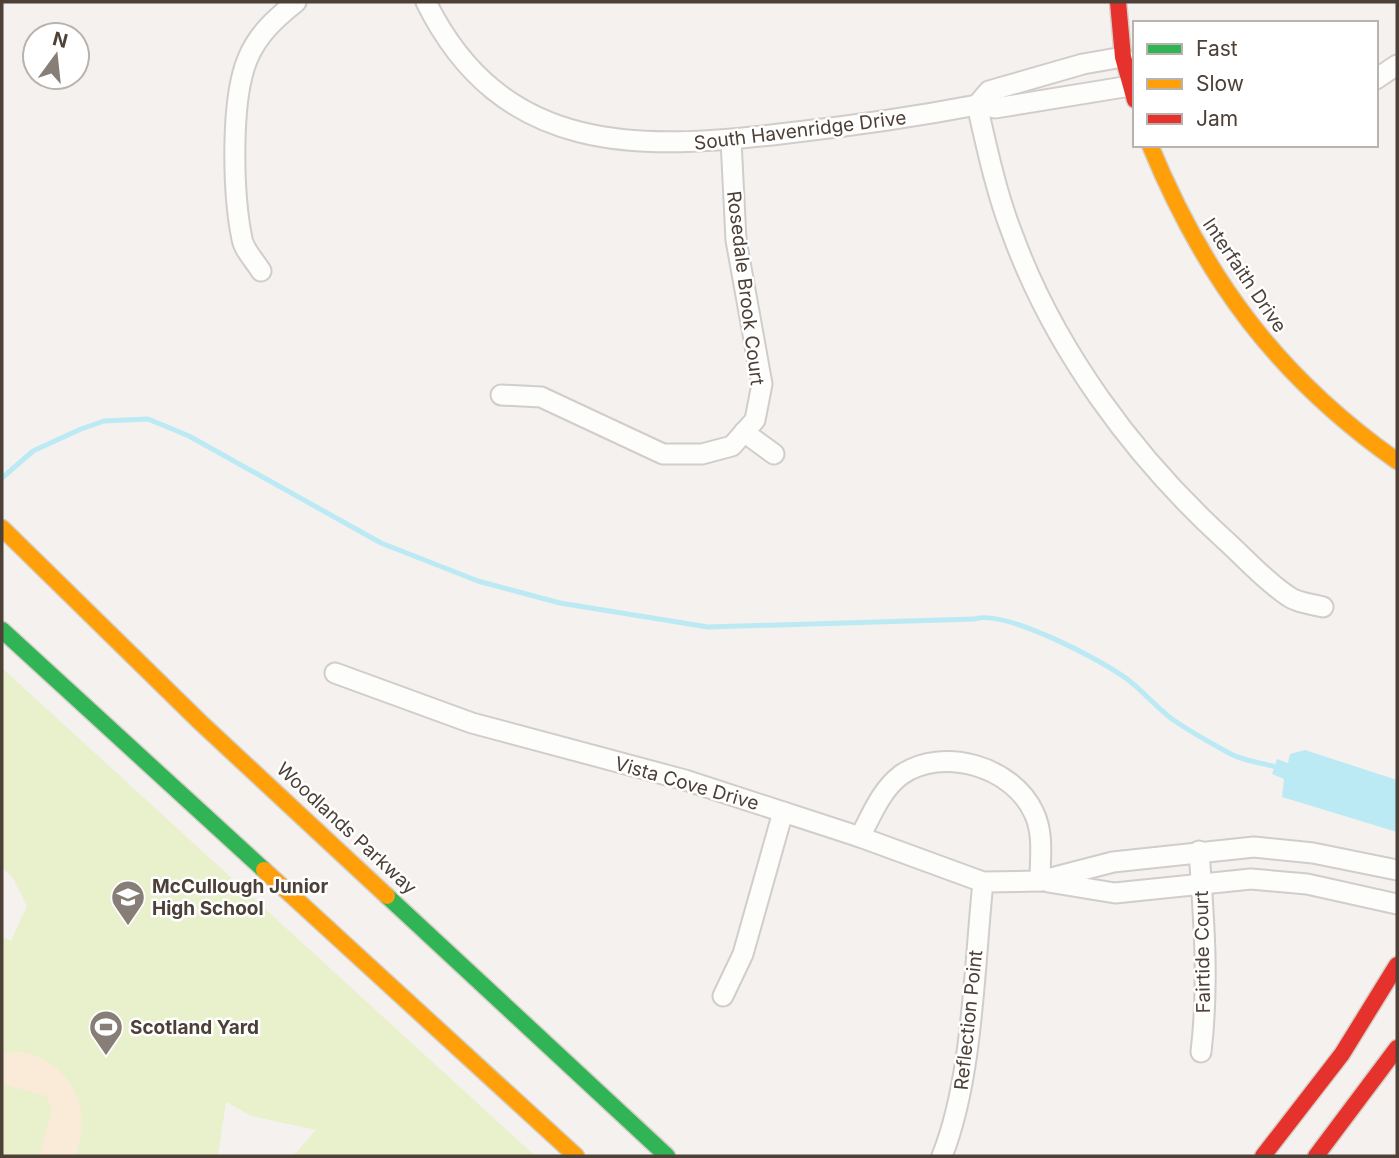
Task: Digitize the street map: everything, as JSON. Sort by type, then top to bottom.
[{"type":"main road","points":[[1118,2],[1123,57],[1132,93]]},
{"type":"main road","name":"Interfaith Drive","points":[[1151,147],[1163,180],[1191,235],[1251,327],[1310,391],[1397,461]]},
{"type":"main road","name":"Woodlands Parkway","points":[[2,528],[200,722],[667,1156]]},
{"type":"main road","points":[[2,630],[576,1156]]},
{"type":"main road","points":[[1263,1156],[1342,1054],[1397,965]]},
{"type":"main road","points":[[1317,1156],[1397,1048]]},
{"type":"street","points":[[261,271],[242,242],[235,134],[236,109],[247,59],[259,38],[276,18],[296,2]]},
{"type":"street","name":"South Havenridge Drive","points":[[426,2],[440,30],[480,79],[502,98],[550,124],[578,132],[644,142],[731,140],[977,105],[995,108],[1132,93]]},
{"type":"street","name":"South Havenridge Drive","points":[[977,105],[989,91],[1083,64],[1123,57]]},
{"type":"street","points":[[1378,78],[1397,65]]},
{"type":"street","points":[[977,105],[994,178],[1012,234],[1039,295],[1113,416],[1150,464],[1232,546],[1290,598],[1324,607]]},
{"type":"street","name":"Rosedale Brook Court","points":[[731,140],[736,240],[762,384],[755,420],[744,432]]},
{"type":"street","points":[[500,396],[541,397],[663,454],[702,454],[732,446],[744,432],[774,454]]},
{"type":"street","name":"Vista Cove Drive","points":[[335,673],[472,723],[685,780],[860,837],[983,882],[1040,881],[1115,893],[1201,882],[1251,879],[1307,884],[1397,904]]},
{"type":"street","points":[[860,837],[881,797],[899,776],[930,762],[961,763],[1004,779],[1033,810],[1041,832],[1040,881]]},
{"type":"street","points":[[723,996],[743,954],[783,812]]},
{"type":"street","name":"Vista Cove Drive","points":[[1040,881],[1113,862],[1199,851],[1265,848],[1313,853],[1397,870]]},
{"type":"street","name":"Fairtide Court","points":[[1199,851],[1206,952],[1201,1052]]},
{"type":"street","name":"Reflection Point","points":[[942,1156],[954,1126],[962,1081],[983,882]]},
{"type":"green space","name":"McCullough Junior High School","points":[[2,668],[535,1156],[293,1156],[316,1130],[252,1116],[226,1102],[218,1156],[2,1156],[2,937],[11,941],[27,906],[13,878],[2,867]]},
{"type":"sand","points":[[23,1052],[55,1067],[75,1092],[82,1123],[81,1139],[75,1156],[39,1156],[52,1108],[46,1096],[2,1084],[2,1053]]},
{"type":"water","points":[[1305,750],[1397,780],[1397,832],[1282,797],[1284,779],[1272,774],[1277,759],[1288,763],[1290,754]]},
{"type":"waterway","points":[[2,478],[33,451],[81,429],[104,421],[148,419],[189,436],[381,543],[478,581],[560,603],[708,627],[989,618],[1007,621],[1076,649],[1114,671],[1172,719],[1227,752],[1279,768]]},
{"type":"traffic: fast","points":[[2,630],[264,870]]},
{"type":"traffic: fast","points":[[387,896],[667,1156]]},
{"type":"traffic: slow","points":[[1151,147],[1195,239],[1250,322],[1316,395],[1354,429],[1397,461]]},
{"type":"traffic: slow","points":[[2,528],[200,722],[387,896]]},
{"type":"traffic: slow","points":[[264,870],[576,1156]]},
{"type":"traffic: jam","points":[[1118,2],[1123,57],[1133,93]]},
{"type":"traffic: jam","points":[[1263,1156],[1342,1054],[1397,965]]},
{"type":"traffic: jam","points":[[1316,1156],[1397,1048]]},
{"type":"place","name":"McCullough Junior High School","points":[[128,927]]},
{"type":"place","name":"Scotland Yard","points":[[106,1057]]}]
